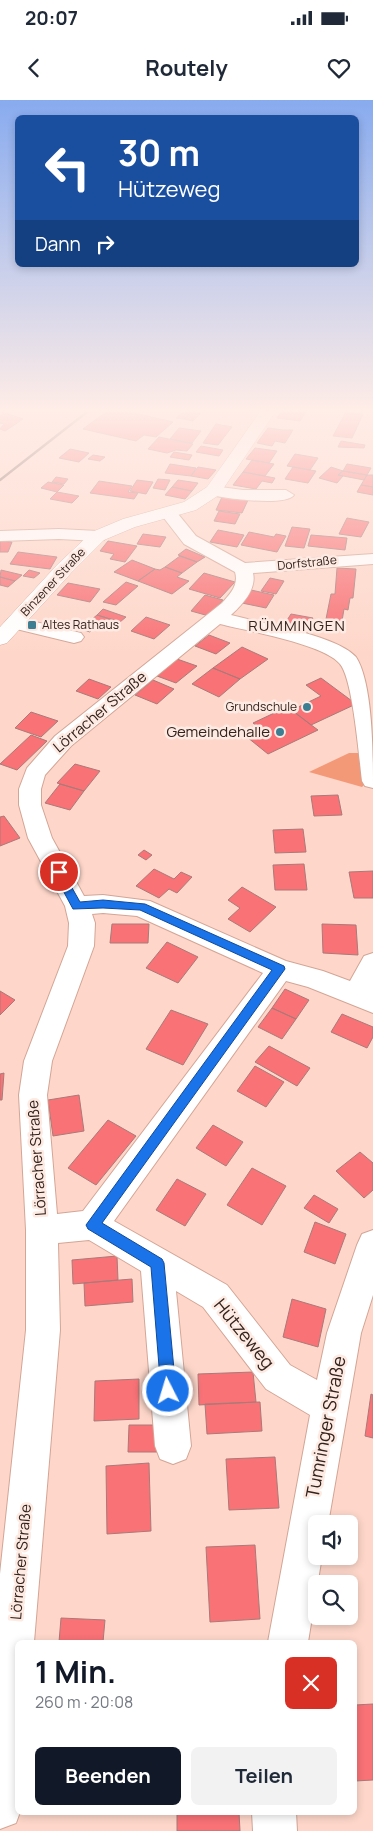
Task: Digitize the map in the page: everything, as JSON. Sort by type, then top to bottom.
[{"type":"main road","name":"Binzener Straße","points":[[0,639],[98,536],[128,523],[168,514],[194,504],[210,493]]},
{"type":"street","points":[[226,493],[243,495],[286,495]]},
{"type":"street","points":[[168,514],[190,540],[242,569]]},
{"type":"street","points":[[0,536],[59,534],[98,536]]},
{"type":"street","name":"Dorfstraße","points":[[242,569],[337,560],[373,559]]},
{"type":"street","name":"Lörracher Straße","points":[[0,1806],[23,1533],[43,1330],[42,1230],[32,1095],[38,1060],[81,946],[82,924],[77,906],[40,838],[30,805],[30,789],[35,773],[63,741],[216,617],[230,608],[241,593],[246,576],[242,569]]},
{"type":"street","points":[[216,617],[311,642],[339,652],[350,662],[358,690],[373,781]]},
{"type":"street","points":[[15,623],[74,637]]},
{"type":"street","points":[[77,906],[103,904],[141,907],[280,969],[314,978],[365,998],[373,963]]},
{"type":"street","points":[[42,1230],[92,1225],[280,969]]},
{"type":"street","name":"Hützeweg","points":[[92,1225],[215,1296],[278,1377],[329,1406]]},
{"type":"street","name":"Tumringer Straße","points":[[288,1640],[329,1406],[344,1333],[373,1245]]},
{"type":"street","points":[[157,1263],[173,1446]]},
{"type":"street","points":[[274,1815],[275,1831]]},
{"type":"shaded area","points":[[349,753],[362,753],[366,783],[362,787],[309,772]]},
{"type":"building","points":[[56,493],[79,496],[72,503],[50,499]]},
{"type":"building","points":[[90,493],[136,493],[138,493],[134,499]]},
{"type":"building","points":[[167,493],[190,493],[185,499],[165,495]]},
{"type":"building","points":[[222,497],[248,500],[242,513],[216,510]]},
{"type":"building","points":[[219,511],[240,514],[235,524],[214,521]]},
{"type":"building","points":[[347,518],[369,522],[361,537],[339,534]]},
{"type":"building","points":[[292,527],[310,529],[304,548],[285,546]]},
{"type":"building","points":[[218,530],[244,535],[237,547],[210,542]]},
{"type":"building","points":[[249,532],[274,537],[276,534],[286,536],[277,552],[241,545]]},
{"type":"building","points":[[143,534],[166,537],[160,547],[137,544]]},
{"type":"building","points":[[311,535],[347,538],[345,550],[308,546]]},
{"type":"building","points":[[0,541],[12,542],[8,552],[0,552]]},
{"type":"building","points":[[108,541],[137,546],[125,562],[110,559],[114,554],[100,551]]},
{"type":"building","points":[[186,549],[205,557],[197,562],[178,555]]},
{"type":"building","points":[[18,552],[57,557],[50,569],[10,564]]},
{"type":"building","points":[[180,556],[197,562],[182,573],[165,567]]},
{"type":"building","points":[[132,560],[155,569],[138,581],[114,572]]},
{"type":"building","points":[[165,567],[182,573],[177,577],[189,581],[172,594],[138,581],[155,569],[160,570]]},
{"type":"building","points":[[337,568],[356,569],[353,598],[350,598],[348,610],[344,609],[342,621],[326,619],[331,594],[335,594]]},
{"type":"building","points":[[1,570],[22,575],[15,581],[0,577]]},
{"type":"building","points":[[29,570],[40,573],[34,578],[23,576]]},
{"type":"building","points":[[204,573],[235,582],[220,598],[189,589]]},
{"type":"building","points":[[0,577],[15,581],[8,587],[0,585]]},
{"type":"building","points":[[270,578],[284,581],[276,594],[261,591]]},
{"type":"building","points":[[126,582],[138,586],[116,605],[103,602]]},
{"type":"building","points":[[68,583],[100,589],[90,602],[57,595]]},
{"type":"building","points":[[251,590],[274,595],[266,608],[242,603]]},
{"type":"building","points":[[205,595],[223,600],[209,616],[191,611]]},
{"type":"building","points":[[103,609],[126,617],[120,622],[97,615]]},
{"type":"building","points":[[291,614],[313,618],[301,636],[280,631]]},
{"type":"building","points":[[97,615],[120,622],[115,627],[91,620]]},
{"type":"building","points":[[146,617],[170,625],[154,639],[131,631]]},
{"type":"building","points":[[80,621],[96,625],[90,632],[74,627]]},
{"type":"building","points":[[209,635],[230,643],[216,654],[195,646]]},
{"type":"building","points":[[242,647],[268,659],[240,679],[213,668]]},
{"type":"building","points":[[177,659],[197,666],[176,683],[157,676]]},
{"type":"building","points":[[213,668],[240,679],[219,697],[192,684]]},
{"type":"building","points":[[321,678],[356,704],[311,725],[292,710],[321,696],[306,685]]},
{"type":"building","points":[[89,679],[111,687],[98,699],[76,691]]},
{"type":"building","points":[[153,680],[174,689],[157,704],[135,695]]},
{"type":"building","name":"Gemeindehalle","points":[[287,707],[318,730],[268,754],[242,733],[257,726],[253,723]]},
{"type":"building","points":[[31,712],[58,721],[41,737],[15,728]]},
{"type":"building","points":[[31,735],[47,741],[17,770],[0,764]]},
{"type":"building","points":[[75,764],[100,771],[84,791],[57,783]]},
{"type":"building","points":[[60,784],[84,791],[70,810],[45,803]]},
{"type":"building","points":[[338,795],[342,815],[314,816],[311,796]]},
{"type":"building","points":[[4,816],[20,838],[0,846],[0,817]]},
{"type":"building","points":[[303,829],[306,852],[275,853],[273,830]]},
{"type":"building","points":[[144,850],[152,855],[146,860],[138,855]]},
{"type":"building","points":[[304,864],[307,890],[275,890],[273,865]]},
{"type":"building","points":[[154,869],[174,879],[181,872],[192,877],[177,893],[169,889],[159,898],[136,886]]},
{"type":"building","points":[[373,871],[373,898],[354,898],[349,872]]},
{"type":"building","points":[[242,887],[276,907],[250,932],[228,919],[240,908],[228,900]]},
{"type":"building","points":[[112,924],[149,924],[148,943],[110,943]]},
{"type":"building","points":[[322,924],[356,925],[358,955],[323,953]]},
{"type":"building","points":[[167,942],[198,957],[178,983],[146,968]]},
{"type":"building","points":[[285,989],[309,1000],[296,1019],[272,1008]]},
{"type":"building","points":[[0,991],[15,1000],[0,1015]]},
{"type":"building","points":[[272,1008],[296,1019],[282,1039],[258,1027]]},
{"type":"building","points":[[171,1010],[208,1024],[183,1065],[146,1049]]},
{"type":"building","points":[[342,1014],[373,1027],[373,1037],[367,1048],[331,1032]]},
{"type":"building","points":[[269,1046],[310,1068],[297,1086],[255,1062]]},
{"type":"building","points":[[255,1066],[284,1082],[266,1107],[237,1091]]},
{"type":"building","points":[[4,1073],[2,1100],[0,1100],[0,1074]]},
{"type":"building","points":[[79,1095],[84,1131],[53,1136],[48,1100]]},
{"type":"building","points":[[108,1120],[136,1136],[96,1185],[68,1168]]},
{"type":"building","points":[[213,1125],[243,1142],[226,1166],[196,1148]]},
{"type":"building","points":[[360,1152],[373,1163],[373,1190],[364,1198],[336,1171]]},
{"type":"building","points":[[252,1168],[286,1186],[262,1225],[227,1205]]},
{"type":"building","points":[[177,1179],[206,1194],[185,1226],[156,1210]]},
{"type":"building","points":[[314,1195],[338,1209],[329,1223],[304,1208]]},
{"type":"building","points":[[315,1222],[346,1234],[335,1264],[304,1252]]},
{"type":"building","points":[[117,1256],[118,1280],[73,1284],[72,1260]]},
{"type":"building","points":[[132,1279],[133,1302],[85,1306],[84,1283]]},
{"type":"building","points":[[292,1299],[326,1309],[318,1347],[283,1337]]},
{"type":"building","points":[[253,1372],[256,1402],[199,1405],[198,1374]]},
{"type":"building","points":[[139,1379],[139,1419],[94,1421],[95,1381]]},
{"type":"building","points":[[371,1394],[373,1395],[373,1438],[365,1436]]},
{"type":"building","points":[[260,1402],[262,1431],[207,1434],[205,1404]]},
{"type":"building","points":[[129,1425],[163,1425],[163,1452],[128,1452]]},
{"type":"building","points":[[275,1457],[279,1508],[229,1510],[226,1459]]},
{"type":"building","points":[[149,1463],[151,1531],[107,1534],[106,1466]]},
{"type":"building","points":[[255,1545],[260,1619],[210,1622],[206,1547]]},
{"type":"building","points":[[61,1618],[105,1620],[103,1640],[59,1640]]},
{"type":"building","points":[[373,1704],[373,1780],[357,1781],[357,1705]]},
{"type":"building","points":[[177,1815],[239,1815],[240,1831],[177,1831]]},
{"type":"place","name":"Altes Rathaus","points":[[32,625]]},
{"type":"place","name":"Grundschule","points":[[307,707]]},
{"type":"place","name":"Gemeindehalle","points":[[280,732]]},
{"type":"district","name":"RÜMMINGEN","points":[[297,626]]},
{"type":"route","points":[[59,872],[77,906],[103,904],[141,907],[280,969],[92,1225],[157,1263],[168,1391]]}]
